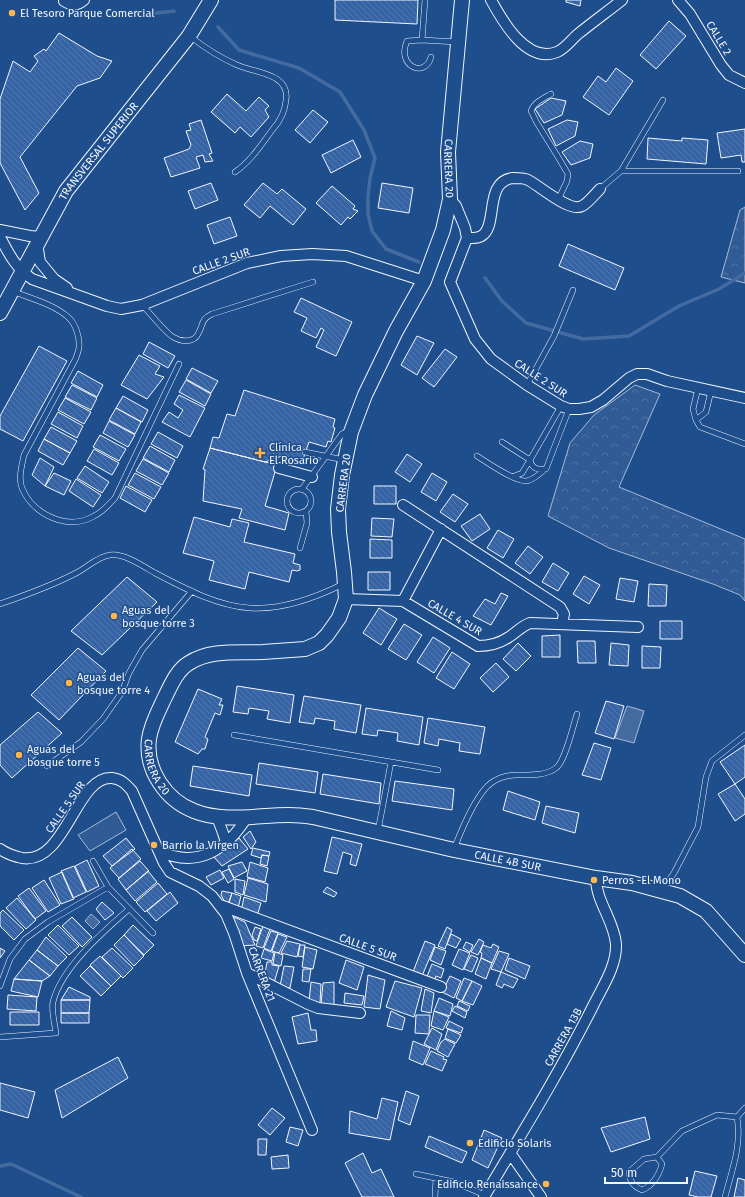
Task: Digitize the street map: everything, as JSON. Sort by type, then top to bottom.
[{"type":"street","points":[[66,0],[64,1],[70,5],[78,5],[84,0]]},
{"type":"street","name":"TRANSVERSAL SUPERIOR","points":[[0,313],[66,191],[190,35],[211,0]]},
{"type":"street","points":[[190,35],[218,0]]},
{"type":"street","name":"CARRERA 20","points":[[217,817],[192,810],[180,804],[162,788],[154,775],[150,762],[148,740],[150,730],[175,678],[188,663],[207,654],[305,649],[319,643],[333,628],[339,618],[346,599],[338,509],[345,460],[351,432],[364,395],[424,281],[443,230],[450,199],[448,152],[462,0]]},
{"type":"street","points":[[491,0],[497,12],[517,39],[525,47],[539,54],[558,52],[579,33],[622,0]]},
{"type":"street","name":"CALLE 2","points":[[678,0],[690,14],[721,65],[729,75],[745,83]]},
{"type":"street","points":[[450,199],[456,206],[465,228],[467,238],[477,238],[485,234],[490,222],[491,206],[499,186],[512,178],[527,179],[558,200],[575,208],[582,206],[600,189]]},
{"type":"street","points":[[0,230],[30,236],[39,240]]},
{"type":"street","points":[[0,237],[14,263],[22,272]]},
{"type":"street","name":"CALLE 2 SUR","points":[[467,238],[450,282],[475,339],[491,359],[527,385],[565,408],[579,409],[591,407],[603,400],[629,378],[637,374],[647,374],[667,381],[745,398]]},
{"type":"street","name":"CALLE 2 SUR","points":[[39,240],[40,262],[54,279],[77,295]]},
{"type":"street","name":"CALLE 2 SUR","points":[[22,272],[32,279],[107,306],[121,309],[142,305],[247,263],[281,256],[312,254],[346,256],[424,281]]},
{"type":"street","points":[[279,468],[312,477]]},
{"type":"street","points":[[403,505],[560,607],[564,614],[562,624]]},
{"type":"street","points":[[403,601],[441,529]]},
{"type":"street","name":"CALLE 4 SUR","points":[[346,599],[403,601],[478,646],[489,646],[502,641],[522,626],[530,623],[638,627]]},
{"type":"street","name":"CALLE 5 SUR","points":[[0,848],[8,854],[17,857],[35,858],[55,842],[90,789],[104,779],[112,778],[120,780],[132,791],[159,852]]},
{"type":"street","name":"CALLE 4B SUR","points":[[217,817],[306,816],[454,850],[596,878],[632,882],[680,896],[706,911],[745,955]]},
{"type":"street","points":[[217,817],[226,842]]},
{"type":"street","points":[[159,852],[171,857],[186,859],[199,858],[226,842],[235,834],[248,817]]},
{"type":"street","name":"CARRERA 21","points":[[159,852],[164,864],[170,872],[199,886],[212,896],[226,914],[248,973],[312,1130]]},
{"type":"street","name":"CARRERA 13B","points":[[485,1196],[586,1019],[606,979],[613,960],[616,945],[613,928],[599,898],[596,887],[596,878]]},
{"type":"street","name":"CALLE 5 SUR","points":[[219,905],[441,987]]},
{"type":"street","points":[[248,973],[318,1008],[360,1013]]},
{"type":"street","points":[[510,1153],[541,1197]]},
{"type":"lane","points":[[422,40],[425,0]]},
{"type":"lane","points":[[190,35],[216,54],[238,66],[277,78],[286,87],[287,95],[282,118],[245,165],[235,172]]},
{"type":"lane","points":[[431,57],[430,63],[423,68],[415,68],[407,64],[405,59],[407,41],[422,40],[457,42]]},
{"type":"lane","points":[[552,94],[543,98],[532,106],[531,111],[568,174],[567,181],[558,200]]},
{"type":"lane","points":[[600,189],[621,171],[663,100]]},
{"type":"lane","points":[[621,171],[738,171]]},
{"type":"lane","points":[[142,305],[173,337],[183,341],[192,340],[198,334],[202,321],[212,314],[313,282]]},
{"type":"lane","points":[[527,385],[554,336],[573,290]]},
{"type":"lane","points":[[12,291],[52,307],[69,318],[75,326],[78,337],[79,348],[76,360],[24,454],[21,469],[22,487],[29,500],[40,511],[56,520],[69,522],[82,521],[93,517],[103,511],[115,498],[179,364]]},
{"type":"lane","points":[[698,388],[693,408],[696,420],[700,427],[745,444]]},
{"type":"lane","points":[[696,420],[706,412],[711,391]]},
{"type":"lane","points":[[512,477],[522,473],[565,408]]},
{"type":"lane","points":[[477,456],[512,477],[523,481],[535,478],[546,469],[565,408]]},
{"type":"lane","points":[[302,489],[342,434],[351,432]]},
{"type":"lane","points":[[502,442],[530,460],[532,466],[536,469],[546,469]]},
{"type":"lane","points":[[305,452],[345,460]]},
{"type":"lane","points":[[302,489],[307,491],[311,499],[309,508],[301,513],[296,513],[288,507],[287,503],[289,494],[293,490],[302,489]]},
{"type":"lane","points":[[300,548],[307,522],[306,511]]},
{"type":"lane","points":[[0,604],[80,571],[93,561],[111,555],[128,559],[192,591],[227,604],[251,608],[283,606],[327,592],[345,583]]},
{"type":"lane","points":[[47,766],[82,742],[103,719],[122,692],[129,673],[142,650],[192,591]]},
{"type":"lane","points":[[454,850],[462,829],[483,791],[492,782],[502,777],[541,774],[557,768],[563,759],[577,714]]},
{"type":"lane","points":[[661,890],[674,873],[698,827],[706,777],[712,761],[745,735]]},
{"type":"lane","points":[[234,736],[438,770]]},
{"type":"lane","points":[[378,832],[391,762]]},
{"type":"lane","points":[[93,861],[108,887],[153,933]]},
{"type":"lane","points":[[0,986],[10,959],[25,939],[48,922],[108,887]]},
{"type":"lane","points":[[0,1037],[56,1033],[53,1003],[63,979],[75,963],[98,938],[129,909]]},
{"type":"lane","points":[[737,1117],[745,1108]]},
{"type":"lane","points":[[657,1157],[662,1164],[660,1174],[649,1187],[642,1190],[635,1186],[630,1180],[629,1172],[644,1160],[657,1157],[682,1131],[717,1115],[737,1117]]},
{"type":"lane","points":[[725,1197],[739,1142],[740,1131],[737,1117]]},
{"type":"lane","points":[[416,1174],[454,1182],[485,1196]]},
{"type":"lane","points":[[436,1178],[436,1197]]},
{"type":"green space","points":[[745,207],[745,283],[721,277],[740,210]]},
{"type":"green space","points":[[635,385],[660,394],[619,487],[745,539],[745,601],[740,595],[713,584],[609,548],[548,516],[570,443],[594,415]]},
{"type":"green space","points":[[116,812],[126,830],[90,851],[78,835]]},
{"type":"shaded area","points":[[627,706],[644,711],[634,743],[615,738]]},
{"type":"shaded area","points":[[91,914],[100,922],[93,929],[85,921]]},
{"type":"building","points":[[335,0],[418,0],[417,24],[335,20]]},
{"type":"building","points":[[566,0],[581,0],[580,6],[566,2]]},
{"type":"building","points":[[669,21],[686,36],[656,69],[640,55]]},
{"type":"building","points":[[59,33],[97,56],[112,61],[100,78],[77,86],[20,157],[39,193],[25,210],[0,163],[0,99],[13,61],[30,72],[38,61],[34,56],[44,49],[46,51]]},
{"type":"building","points":[[616,68],[633,81],[609,115],[583,97],[598,76],[606,82]]},
{"type":"building","points":[[227,94],[246,111],[259,97],[269,106],[265,110],[269,117],[251,137],[240,127],[235,133],[211,112]]},
{"type":"building","points":[[551,98],[566,101],[562,115],[544,123],[535,109]]},
{"type":"building","points":[[313,110],[328,122],[310,143],[295,130]]},
{"type":"building","points":[[201,120],[212,153],[209,154],[213,161],[205,162],[203,155],[196,157],[200,168],[171,177],[164,158],[189,149],[191,145],[186,131],[191,130],[189,124]]},
{"type":"building","points":[[567,120],[578,122],[575,136],[556,146],[548,129]]},
{"type":"building","points":[[745,129],[745,162],[742,162],[741,155],[721,158],[717,133]]},
{"type":"building","points":[[648,138],[682,141],[682,138],[708,140],[706,164],[647,159]]},
{"type":"building","points":[[353,140],[361,157],[331,173],[322,155]]},
{"type":"building","points":[[580,141],[593,144],[590,158],[571,165],[562,152]]},
{"type":"building","points":[[211,183],[218,200],[195,209],[188,191]]},
{"type":"building","points":[[263,183],[277,194],[282,189],[306,209],[293,225],[270,206],[260,218],[244,205]]},
{"type":"building","points":[[382,183],[413,188],[409,213],[378,208]]},
{"type":"building","points":[[332,186],[355,206],[353,209],[358,211],[350,219],[348,217],[341,225],[316,203]]},
{"type":"building","points":[[230,217],[237,236],[214,244],[207,225]]},
{"type":"building","points":[[568,244],[624,268],[615,290],[559,266]]},
{"type":"building","points":[[301,298],[352,322],[336,356],[316,347],[324,330],[321,328],[316,338],[301,331],[307,318],[294,312]]},
{"type":"building","points":[[417,336],[434,343],[417,375],[401,365]]},
{"type":"building","points":[[149,342],[175,356],[168,368],[143,354]]},
{"type":"building","points":[[39,346],[67,361],[23,441],[0,429],[0,416]]},
{"type":"building","points":[[445,349],[457,357],[434,387],[422,378]]},
{"type":"building","points":[[139,355],[160,366],[155,374],[164,377],[147,399],[121,385]]},
{"type":"building","points":[[192,368],[218,381],[211,393],[186,379]]},
{"type":"building","points":[[78,371],[103,385],[97,397],[71,383]]},
{"type":"building","points":[[186,380],[211,394],[205,406],[179,392]]},
{"type":"building","points":[[72,385],[97,398],[91,410],[65,397]]},
{"type":"building","points":[[244,390],[335,419],[333,427],[335,428],[331,442],[328,441],[326,447],[309,442],[302,462],[282,456],[265,462],[210,448],[213,437],[219,438],[227,414],[235,416]]},
{"type":"building","points":[[179,395],[205,408],[190,437],[162,422],[169,412],[178,418],[183,410],[174,404]]},
{"type":"building","points":[[123,396],[148,410],[142,422],[116,408]]},
{"type":"building","points":[[65,398],[91,412],[84,424],[58,410]]},
{"type":"building","points":[[116,408],[141,422],[135,434],[109,420]]},
{"type":"building","points":[[58,412],[83,426],[77,438],[51,424]]},
{"type":"building","points":[[109,421],[135,435],[128,447],[103,433]]},
{"type":"building","points":[[51,427],[77,441],[70,453],[44,439]]},
{"type":"building","points":[[158,432],[183,446],[177,458],[151,444]]},
{"type":"building","points":[[100,435],[126,449],[119,461],[93,447]]},
{"type":"building","points":[[44,439],[70,453],[63,465],[38,451]]},
{"type":"building","points":[[150,446],[175,460],[169,472],[143,458]]},
{"type":"building","points":[[210,448],[277,465],[265,506],[289,513],[285,530],[239,518],[242,509],[203,501],[205,470],[203,469]]},
{"type":"building","points":[[94,449],[119,463],[112,475],[87,461]]},
{"type":"building","points":[[407,454],[422,464],[410,482],[395,472]]},
{"type":"building","points":[[40,458],[54,467],[45,486],[32,475]]},
{"type":"building","points":[[143,459],[169,473],[162,485],[136,471]]},
{"type":"building","points":[[85,466],[109,482],[102,493],[77,478]]},
{"type":"building","points":[[54,473],[71,481],[64,495],[45,486]]},
{"type":"building","points":[[135,473],[161,487],[154,499],[128,485]]},
{"type":"building","points":[[432,473],[447,482],[436,501],[421,492]]},
{"type":"building","points":[[76,479],[101,495],[93,507],[69,491]]},
{"type":"building","points":[[126,486],[152,500],[145,512],[120,498]]},
{"type":"building","points":[[374,486],[396,486],[396,504],[374,504]]},
{"type":"building","points":[[453,494],[468,504],[455,522],[440,512]]},
{"type":"building","points":[[480,514],[490,529],[472,541],[461,526]]},
{"type":"building","points":[[194,517],[230,527],[232,519],[249,523],[244,542],[295,554],[293,563],[300,565],[300,570],[292,570],[289,582],[249,572],[245,589],[209,580],[214,561],[183,553]]},
{"type":"building","points":[[372,518],[394,519],[392,537],[371,536]]},
{"type":"building","points":[[498,530],[514,539],[503,558],[487,548]]},
{"type":"building","points":[[370,539],[392,540],[392,558],[370,558]]},
{"type":"building","points":[[528,546],[543,557],[530,574],[515,563]]},
{"type":"building","points":[[553,563],[569,573],[558,591],[542,582]]},
{"type":"building","points":[[368,572],[390,572],[390,590],[368,590]]},
{"type":"building","points":[[584,576],[600,585],[589,604],[573,594]]},
{"type":"building","name":"Aguas del bosque torre 3","points":[[127,577],[157,602],[102,655],[71,631]]},
{"type":"building","points":[[620,578],[638,581],[634,602],[616,599]]},
{"type":"building","points":[[649,584],[667,585],[666,606],[648,606]]},
{"type":"building","points":[[501,593],[508,596],[491,625],[473,616],[485,599],[495,604]]},
{"type":"building","points":[[379,608],[397,619],[381,645],[363,633]]},
{"type":"building","points":[[660,621],[682,621],[682,639],[660,639]]},
{"type":"building","points":[[404,624],[422,635],[406,660],[388,649]]},
{"type":"building","points":[[560,635],[560,657],[542,657],[542,636]]},
{"type":"building","points":[[433,637],[450,648],[434,673],[417,662]]},
{"type":"building","points":[[577,641],[595,641],[596,663],[578,663]]},
{"type":"building","points":[[518,643],[531,656],[516,671],[503,659]]},
{"type":"building","points":[[611,643],[629,645],[628,666],[609,665]]},
{"type":"building","points":[[642,646],[661,647],[660,668],[642,668]]},
{"type":"building","name":"Aguas del bosque torre 4","points":[[78,648],[106,671],[59,720],[31,695]]},
{"type":"building","points":[[452,652],[470,664],[454,689],[436,678]]},
{"type":"building","points":[[496,663],[509,677],[493,692],[480,678]]},
{"type":"building","points":[[237,686],[294,695],[290,723],[267,719],[269,711],[249,708],[248,714],[233,712]]},
{"type":"building","points":[[198,689],[222,699],[219,705],[223,705],[220,715],[215,713],[205,737],[208,739],[205,749],[202,749],[198,754],[175,742]]},
{"type":"building","points":[[304,696],[361,705],[356,733],[334,729],[335,721],[315,718],[314,724],[299,722]]},
{"type":"building","points":[[606,701],[624,706],[614,739],[595,733]]},
{"type":"building","points":[[366,708],[423,717],[419,745],[397,741],[398,733],[378,730],[377,736],[362,734]]},
{"type":"building","name":"Aguas del bosque torre 5","points":[[38,712],[62,733],[12,778],[0,765],[0,745]]},
{"type":"building","points":[[428,718],[485,727],[480,754],[459,751],[460,743],[439,739],[438,746],[424,743]]},
{"type":"building","points":[[594,743],[611,748],[601,780],[582,775]]},
{"type":"building","points":[[745,745],[745,777],[735,784],[720,762]]},
{"type":"building","points":[[259,763],[318,772],[315,793],[256,784]]},
{"type":"building","points":[[193,766],[252,775],[249,796],[190,786]]},
{"type":"building","points":[[323,774],[381,783],[379,804],[320,794]]},
{"type":"building","points":[[395,781],[454,789],[452,810],[392,801]]},
{"type":"building","points":[[735,784],[745,799],[745,814],[735,821],[718,794]]},
{"type":"building","points":[[508,791],[540,802],[535,820],[503,810]]},
{"type":"building","points":[[546,806],[579,813],[575,833],[542,823]]},
{"type":"building","points":[[250,831],[256,842],[251,849],[243,837]]},
{"type":"building","points":[[332,837],[362,844],[356,866],[350,864],[352,855],[343,852],[337,874],[324,871]]},
{"type":"building","points":[[126,838],[135,849],[112,866],[103,856]]},
{"type":"building","points":[[239,838],[248,849],[222,866],[213,856]]},
{"type":"building","points":[[253,848],[270,852],[269,856],[262,855],[261,858],[251,855]]},
{"type":"building","points":[[132,849],[141,859],[119,878],[110,868]]},
{"type":"building","points":[[262,855],[269,856],[267,866],[260,864]]},
{"type":"building","points":[[87,860],[99,886],[87,892],[75,866]]},
{"type":"building","points":[[140,861],[149,871],[126,890],[118,879]]},
{"type":"building","points":[[242,862],[247,871],[234,878],[228,866]]},
{"type":"building","points":[[250,862],[268,868],[265,882],[247,877]]},
{"type":"building","points":[[74,866],[86,892],[73,898],[61,871]]},
{"type":"building","points":[[229,869],[234,879],[228,883],[222,872]]},
{"type":"building","points":[[220,870],[224,878],[211,885],[206,877]]},
{"type":"building","points":[[148,871],[157,882],[135,901],[126,890]]},
{"type":"building","points":[[62,872],[74,899],[61,904],[49,878]]},
{"type":"building","points":[[248,878],[268,884],[266,902],[244,895]]},
{"type":"building","points":[[235,879],[245,881],[243,895],[235,892]]},
{"type":"building","points":[[44,880],[60,905],[48,912],[32,888]]},
{"type":"building","points":[[158,883],[167,894],[145,912],[136,902]]},
{"type":"building","points":[[327,887],[337,893],[334,897],[323,892]]},
{"type":"building","points":[[29,888],[46,911],[35,919],[18,896]]},
{"type":"building","points":[[222,891],[232,893],[228,905],[221,895]]},
{"type":"building","points":[[170,892],[178,903],[156,921],[147,911]]},
{"type":"building","points":[[232,893],[241,896],[238,908],[228,905]]},
{"type":"building","points":[[244,897],[261,903],[257,916],[241,912]]},
{"type":"building","points":[[17,898],[36,920],[26,929],[6,908]]},
{"type":"building","points":[[102,902],[114,913],[105,920],[96,909]]},
{"type":"building","points":[[3,910],[24,930],[14,940],[0,926],[0,913]]},
{"type":"building","points":[[72,917],[92,937],[82,947],[62,926]]},
{"type":"building","points":[[234,917],[245,922],[255,945],[239,946],[231,922]]},
{"type":"building","points":[[58,925],[79,946],[69,955],[48,935]]},
{"type":"building","points":[[133,925],[154,945],[144,955],[124,935]]},
{"type":"building","points":[[263,926],[270,929],[263,948],[256,946]]},
{"type":"building","points":[[255,927],[261,929],[257,941],[254,940],[252,935]]},
{"type":"building","points":[[447,927],[452,930],[445,949],[438,946]]},
{"type":"building","points":[[271,931],[278,933],[271,951],[264,948]]},
{"type":"building","points":[[278,934],[287,937],[279,953],[272,951]]},
{"type":"building","points":[[451,934],[461,939],[456,948],[447,944]]},
{"type":"building","points":[[124,935],[144,956],[134,966],[114,945]]},
{"type":"building","points":[[46,937],[67,957],[58,966],[37,950]]},
{"type":"building","points":[[479,939],[484,942],[478,955],[471,952]]},
{"type":"building","points":[[287,941],[300,944],[297,957],[281,953]]},
{"type":"building","points":[[425,941],[435,945],[422,976],[413,972]]},
{"type":"building","points":[[466,942],[473,945],[470,952],[463,948]]},
{"type":"building","points":[[493,944],[499,947],[492,963],[481,958],[482,953],[480,952],[483,945],[491,948]]},
{"type":"building","points":[[300,945],[305,945],[303,957],[298,956]]},
{"type":"building","points":[[305,947],[317,950],[313,969],[302,967]]},
{"type":"building","points":[[435,947],[446,951],[441,965],[430,960]]},
{"type":"building","points":[[0,948],[5,951],[0,958]]},
{"type":"building","points":[[112,948],[133,968],[123,978],[102,957]]},
{"type":"building","points":[[264,949],[274,953],[272,961],[261,958]]},
{"type":"building","points":[[459,949],[470,953],[463,970],[452,965]]},
{"type":"building","points":[[37,950],[58,966],[50,976],[29,960]]},
{"type":"building","points":[[499,951],[509,954],[501,972],[491,969]]},
{"type":"building","points":[[275,952],[283,955],[281,966],[273,964]]},
{"type":"building","points":[[471,955],[478,958],[472,972],[464,969]]},
{"type":"building","points":[[100,956],[121,976],[111,986],[90,965]]},
{"type":"building","points":[[481,958],[492,963],[486,979],[475,974]]},
{"type":"building","points":[[509,958],[530,966],[525,979],[505,970]]},
{"type":"building","points":[[29,960],[50,976],[42,981],[14,979]]},
{"type":"building","points":[[346,960],[364,967],[357,990],[339,983]]},
{"type":"building","points":[[267,962],[272,962],[272,965],[279,966],[274,983],[264,979]]},
{"type":"building","points":[[432,964],[444,969],[441,978],[436,976],[434,982],[426,979]]},
{"type":"building","points":[[90,966],[111,986],[101,996],[80,976]]},
{"type":"building","points":[[284,966],[294,967],[290,988],[280,986]]},
{"type":"building","points":[[303,969],[311,969],[309,982],[302,981]]},
{"type":"building","points":[[501,972],[518,979],[513,988],[504,984],[502,988],[496,985]]},
{"type":"building","points":[[368,975],[385,980],[380,1009],[364,1007]]},
{"type":"building","points":[[450,976],[461,981],[454,998],[442,992]]},
{"type":"building","points":[[464,978],[472,981],[462,1001],[456,998]]},
{"type":"building","points":[[14,979],[42,981],[38,997],[11,991]]},
{"type":"building","points":[[395,981],[422,988],[414,1017],[386,1007]]},
{"type":"building","points":[[472,981],[482,986],[473,1005],[462,1001]]},
{"type":"building","points":[[311,982],[321,984],[320,1003],[309,1002]]},
{"type":"building","points":[[334,982],[334,1005],[321,1004],[323,983]]},
{"type":"building","points":[[69,987],[90,997],[90,1000],[61,1000]]},
{"type":"building","points":[[425,989],[434,993],[431,1013],[421,1011]]},
{"type":"building","points":[[345,993],[364,996],[362,1005],[344,1003]]},
{"type":"building","points":[[8,995],[37,997],[36,1011],[7,1009]]},
{"type":"building","points":[[439,998],[453,1004],[450,1016],[434,1011]]},
{"type":"building","points":[[61,1000],[90,1000],[89,1013],[61,1013]]},
{"type":"building","points":[[459,1001],[470,1006],[468,1011],[457,1006]]},
{"type":"building","points":[[455,1006],[467,1012],[465,1018],[452,1011]]},
{"type":"building","points":[[391,1011],[405,1018],[402,1030],[387,1026]]},
{"type":"building","points":[[434,1011],[449,1017],[443,1030],[431,1026]]},
{"type":"building","points":[[10,1012],[39,1012],[39,1025],[10,1025]]},
{"type":"building","points":[[61,1013],[89,1013],[89,1023],[61,1023]]},
{"type":"building","points":[[308,1013],[311,1030],[316,1030],[317,1041],[298,1044],[292,1017]]},
{"type":"building","points":[[416,1015],[430,1015],[429,1034],[415,1033]]},
{"type":"building","points":[[449,1021],[463,1028],[461,1033],[446,1028]]},
{"type":"building","points":[[432,1028],[442,1034],[436,1050],[424,1044]]},
{"type":"building","points":[[448,1029],[461,1035],[456,1043],[445,1038]]},
{"type":"building","points":[[445,1039],[455,1044],[448,1057],[437,1051],[441,1042]]},
{"type":"building","points":[[413,1041],[430,1048],[423,1065],[409,1059]]},
{"type":"building","points":[[431,1051],[447,1060],[442,1071],[425,1064]]},
{"type":"building","points":[[118,1057],[128,1078],[62,1118],[55,1090]]},
{"type":"building","points":[[0,1083],[35,1092],[28,1118],[0,1110]]},
{"type":"building","points":[[406,1091],[419,1096],[410,1125],[398,1120]]},
{"type":"building","points":[[382,1098],[398,1102],[390,1140],[349,1133],[350,1111],[377,1119]]},
{"type":"building","points":[[272,1108],[285,1118],[270,1135],[258,1125]]},
{"type":"building","points":[[645,1117],[650,1139],[611,1152],[601,1128]]},
{"type":"building","points":[[290,1127],[303,1130],[298,1146],[286,1142]]},
{"type":"building","points":[[484,1130],[502,1138],[488,1168],[472,1160]]},
{"type":"building","points":[[429,1136],[467,1152],[462,1163],[425,1147]]},
{"type":"building","points":[[258,1139],[267,1139],[266,1155],[258,1155]]},
{"type":"building","points":[[363,1153],[372,1173],[381,1169],[394,1197],[362,1197],[345,1163]]},
{"type":"building","points":[[288,1155],[289,1168],[272,1169],[271,1157]]},
{"type":"building","points":[[695,1171],[717,1176],[711,1197],[689,1195]]},
{"type":"building","points":[[738,1178],[745,1180],[745,1197],[734,1197]]},
{"type":"waterway","points":[[115,15],[148,14],[174,11]]},
{"type":"waterway","points":[[218,27],[239,50],[299,68],[340,92],[364,130],[375,158],[370,178],[368,197],[368,214],[372,231],[386,249],[419,262]]},
{"type":"waterway","points":[[485,278],[502,301],[526,323],[583,339],[629,336],[679,306],[719,289],[745,273]]},
{"type":"waterway","points":[[0,1166],[11,1164],[81,1197]]},
{"type":"place","name":"El Tesoro Parque Comercial","points":[[12,13]]},
{"type":"place","name":"Clínica El Rosario","points":[[260,453]]},
{"type":"place","name":"Aguas del bosque torre 3","points":[[114,616]]},
{"type":"place","name":"Aguas del bosque torre 4","points":[[69,683]]},
{"type":"place","name":"Aguas del bosque torre 5","points":[[19,755]]},
{"type":"place","name":"Barrio la Virgen","points":[[154,845]]},
{"type":"place","name":"Perros -El Mono","points":[[594,880]]},
{"type":"place","name":"Edificio Solaris","points":[[470,1143]]},
{"type":"place","name":"Edificio Renaissance","points":[[546,1184]]}]
